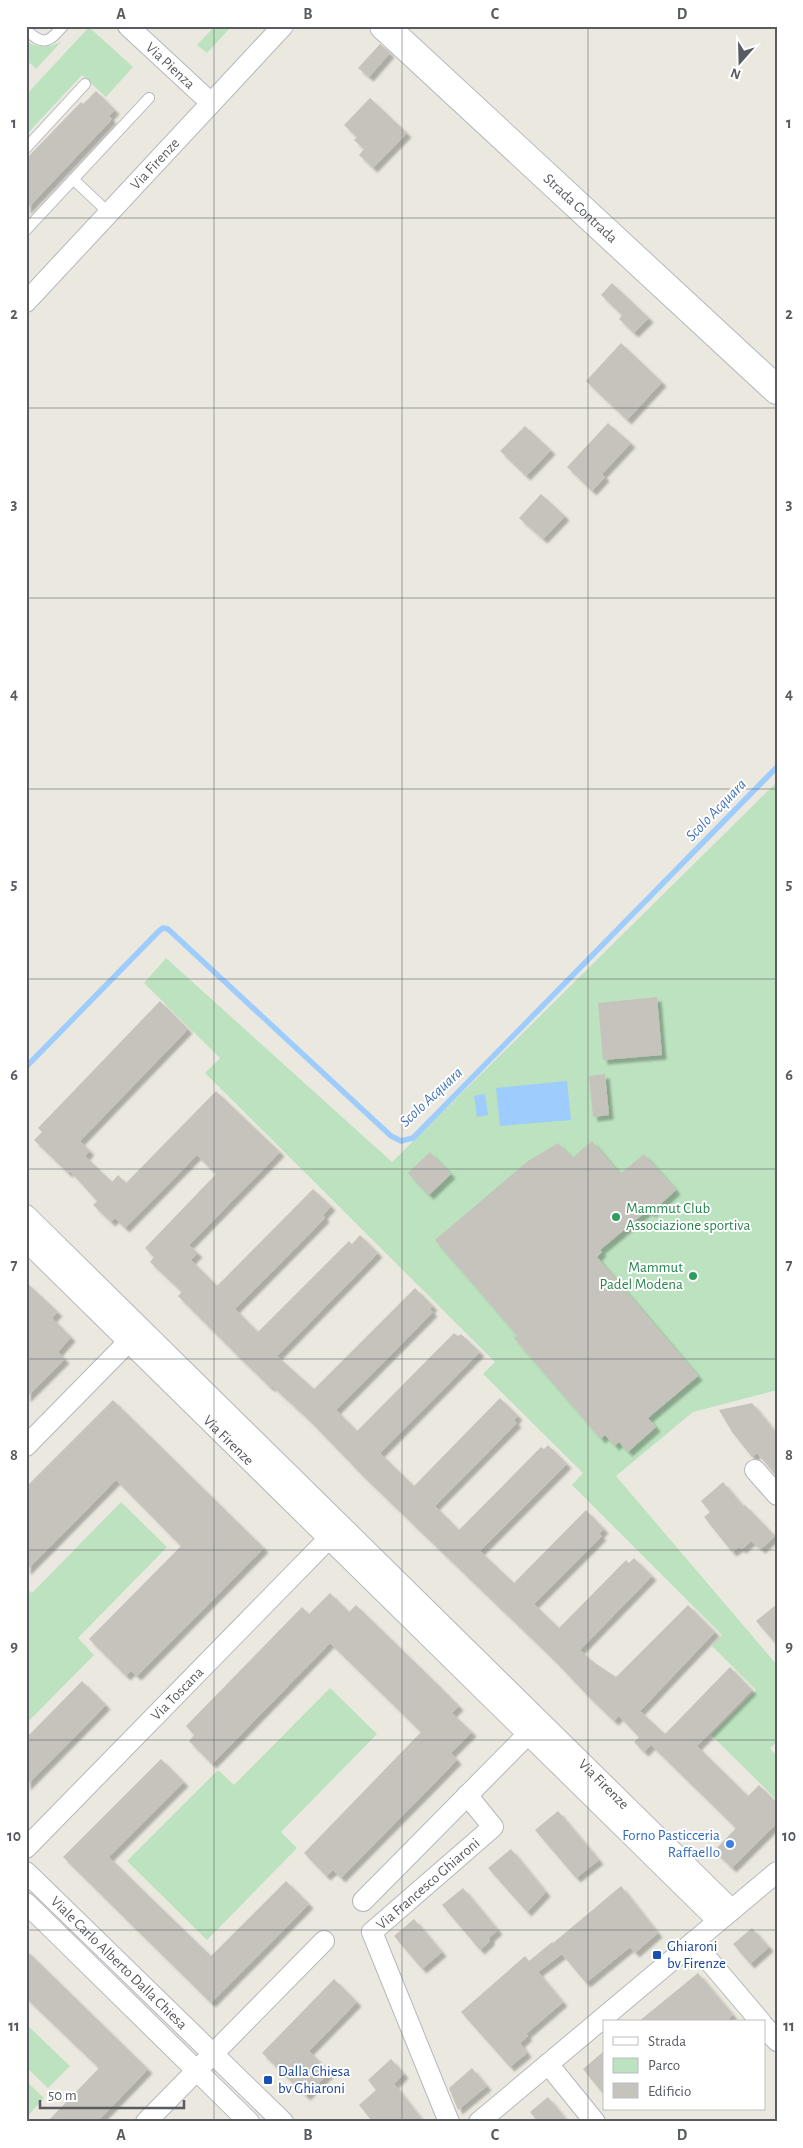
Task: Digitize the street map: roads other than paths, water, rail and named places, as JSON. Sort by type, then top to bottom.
[{"type":"street","name":"Via Pienza","points":[[128,26],[211,103]]},
{"type":"street","name":"Via Firenze","points":[[26,302],[283,26]]},
{"type":"street","name":"Strada Contrada","points":[[384,26],[777,390]]},
{"type":"street","name":"Via Firenze","points":[[26,1215],[135,1335],[725,1916]]},
{"type":"street","name":"Via Firenze","points":[[26,1241],[135,1335]]},
{"type":"street","points":[[26,1446],[135,1335]]},
{"type":"street","points":[[755,1470],[777,1495]]},
{"type":"street","name":"Via Toscana","points":[[26,1848],[335,1532]]},
{"type":"street","points":[[363,1902],[534,1728]]},
{"type":"street","name":"Via Francesco Ghiaroni","points":[[449,2122],[372,1932],[493,1827],[467,1796]]},
{"type":"street","name":"Viale Carlo Alberto Dalla Chiesa","points":[[26,1872],[283,2122]]},
{"type":"street","points":[[479,2122],[777,1872]]},
{"type":"street","name":"Viale Carlo Alberto Dalla Chiesa","points":[[26,1903],[250,2122]]},
{"type":"street","points":[[146,2122],[324,1941]]},
{"type":"street","points":[[693,1942],[758,2020]]},
{"type":"street","points":[[766,2028],[777,2041]]},
{"type":"street","points":[[548,2064],[595,2122]]},
{"type":"lane","points":[[26,30],[38,40],[44,42],[50,40],[63,26]]},
{"type":"lane","points":[[26,148],[85,84]]},
{"type":"lane","points":[[26,230],[149,98]]},
{"type":"lane","points":[[73,179],[109,213]]},
{"type":"water","points":[[567,1081],[571,1120],[500,1126],[496,1088]]},
{"type":"water","points":[[485,1094],[488,1115],[477,1117],[474,1096]]},
{"type":"waterway","name":"Scolo Acquara","points":[[26,1067],[163,928],[168,929],[391,1136],[401,1141],[413,1138],[777,767]]},
{"type":"place","name":"Mammut Club Associazione sportiva","points":[[616,1217]]},
{"type":"place","name":"Mammut Padel Modena","points":[[693,1276]]},
{"type":"place","name":"Forno Pasticceria Raffaello","points":[[730,1844]]},
{"type":"place","name":"Ghiaroni bv Firenze","points":[[657,1955]]},
{"type":"place","name":"Dalla Chiesa bv Ghiaroni","points":[[268,2080]]}]
